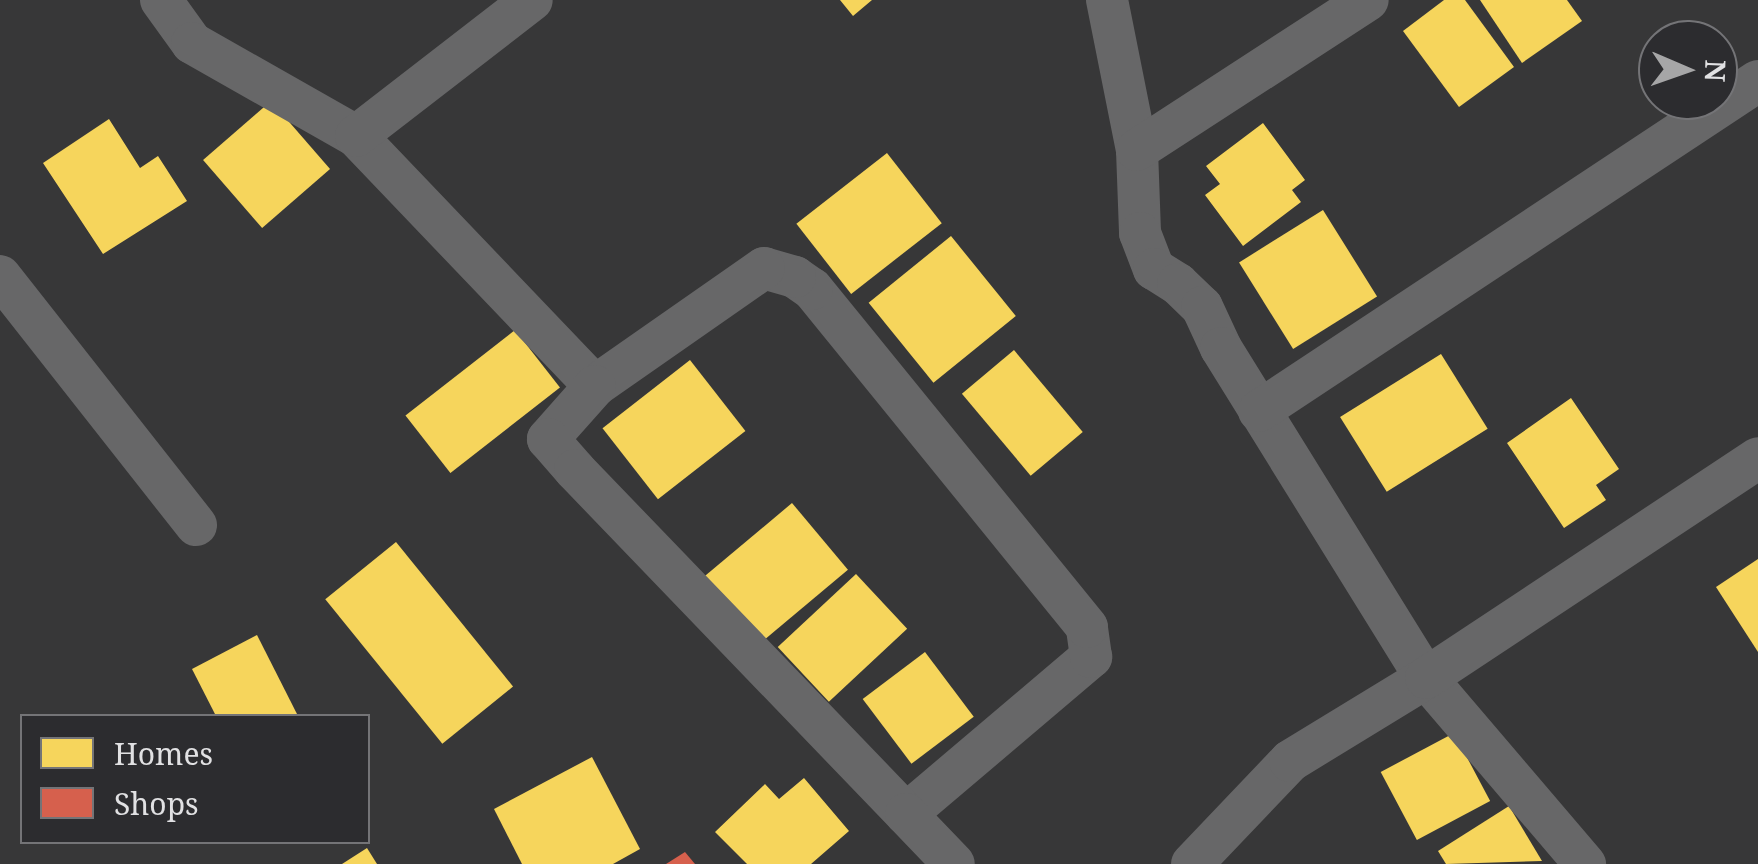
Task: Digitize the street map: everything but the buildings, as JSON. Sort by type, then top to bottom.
[{"type":"street","points":[[161,0],[192,43],[356,136],[595,386]]},
{"type":"street","points":[[356,136],[532,0]]},
{"type":"street","points":[[1107,0],[1137,150],[1140,232],[1154,269],[1178,284],[1202,308],[1259,411],[1426,678],[1585,864]]},
{"type":"street","points":[[1137,150],[1368,0]]},
{"type":"street","points":[[1259,411],[1758,80]]},
{"type":"street","points":[[906,814],[1091,657],[1087,628],[812,289],[794,277],[764,268],[595,386],[548,438],[906,814],[954,864]]},
{"type":"street","points":[[0,276],[196,525]]},
{"type":"street","points":[[1192,864],[1290,762],[1426,678],[1758,458]]}]
